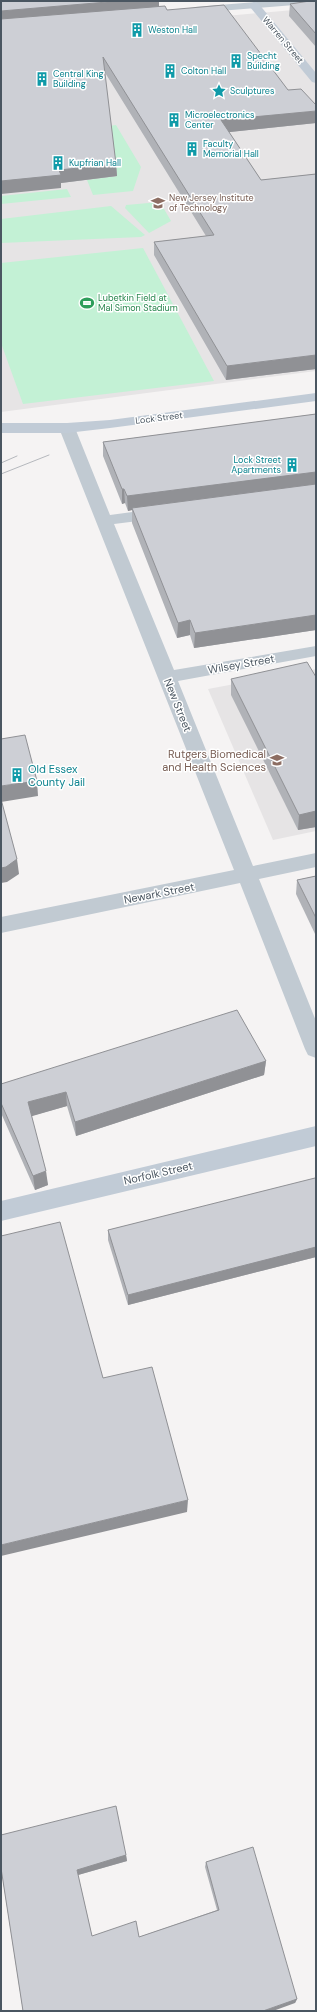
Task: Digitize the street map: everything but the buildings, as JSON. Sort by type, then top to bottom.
[{"type":"main road","name":"Warren Street","points":[[252,3],[316,80]]},
{"type":"main road","name":"Lock Street","points":[[1,428],[67,428],[316,397]]},
{"type":"main road","name":"Norfolk Street","points":[[1,1211],[316,1136]]},
{"type":"street","points":[[183,11],[252,3],[307,1]]},
{"type":"street","name":"New Street","points":[[67,428],[166,677],[248,874],[316,1049]]},
{"type":"street","points":[[104,521],[178,511]]},
{"type":"street","name":"Wilsey Street","points":[[166,677],[316,651]]},
{"type":"street","name":"Newark Street","points":[[1,925],[316,860]]},
{"type":"shaded area","name":"New Jersey Institute of Technology","points":[[316,8],[316,371],[1,412],[1,36]]},
{"type":"shaded area","name":"Rutgers Biomedical and Health Sciences","points":[[316,669],[316,831],[273,840],[208,689]]},
{"type":"green space","points":[[116,125],[141,167],[133,191],[93,195],[87,180],[117,176],[94,128]]},
{"type":"green space","points":[[67,189],[71,197],[1,204],[1,196]]},
{"type":"green space","points":[[160,202],[171,221],[149,233],[125,208],[126,205]]},
{"type":"green space","points":[[111,206],[145,235],[141,237],[1,243],[1,219]]},
{"type":"green space","name":"Lubetkin Field at Mal Simon Stadium","points":[[143,248],[214,381],[23,404],[1,343],[1,263]]},
{"type":"tram line","points":[[1,474],[49,455]]},
{"type":"tram line","points":[[1,463],[17,456]]},
{"type":"place","name":"Weston Hall","points":[[137,30]]},
{"type":"place","name":"Specht Building","points":[[236,61]]},
{"type":"place","name":"Colton Hall","points":[[170,71]]},
{"type":"place","name":"Central King Building","points":[[42,79]]},
{"type":"place","name":"Sculptures","points":[[219,91]]},
{"type":"place","name":"Microelectronics Center","points":[[174,120]]},
{"type":"place","name":"Faculty Memorial Hall","points":[[192,149]]},
{"type":"place","name":"Kupfrian Hall","points":[[58,163]]},
{"type":"place","name":"New Jersey Institute of Technology","points":[[158,203]]},
{"type":"place","name":"Lubetkin Field at Mal Simon Stadium","points":[[87,303]]},
{"type":"place","name":"Lock Street Apartments","points":[[292,465]]},
{"type":"place","name":"Rutgers Biomedical and Health Sciences","points":[[277,760]]},
{"type":"place","name":"Old Essex County Jail","points":[[17,775]]}]
